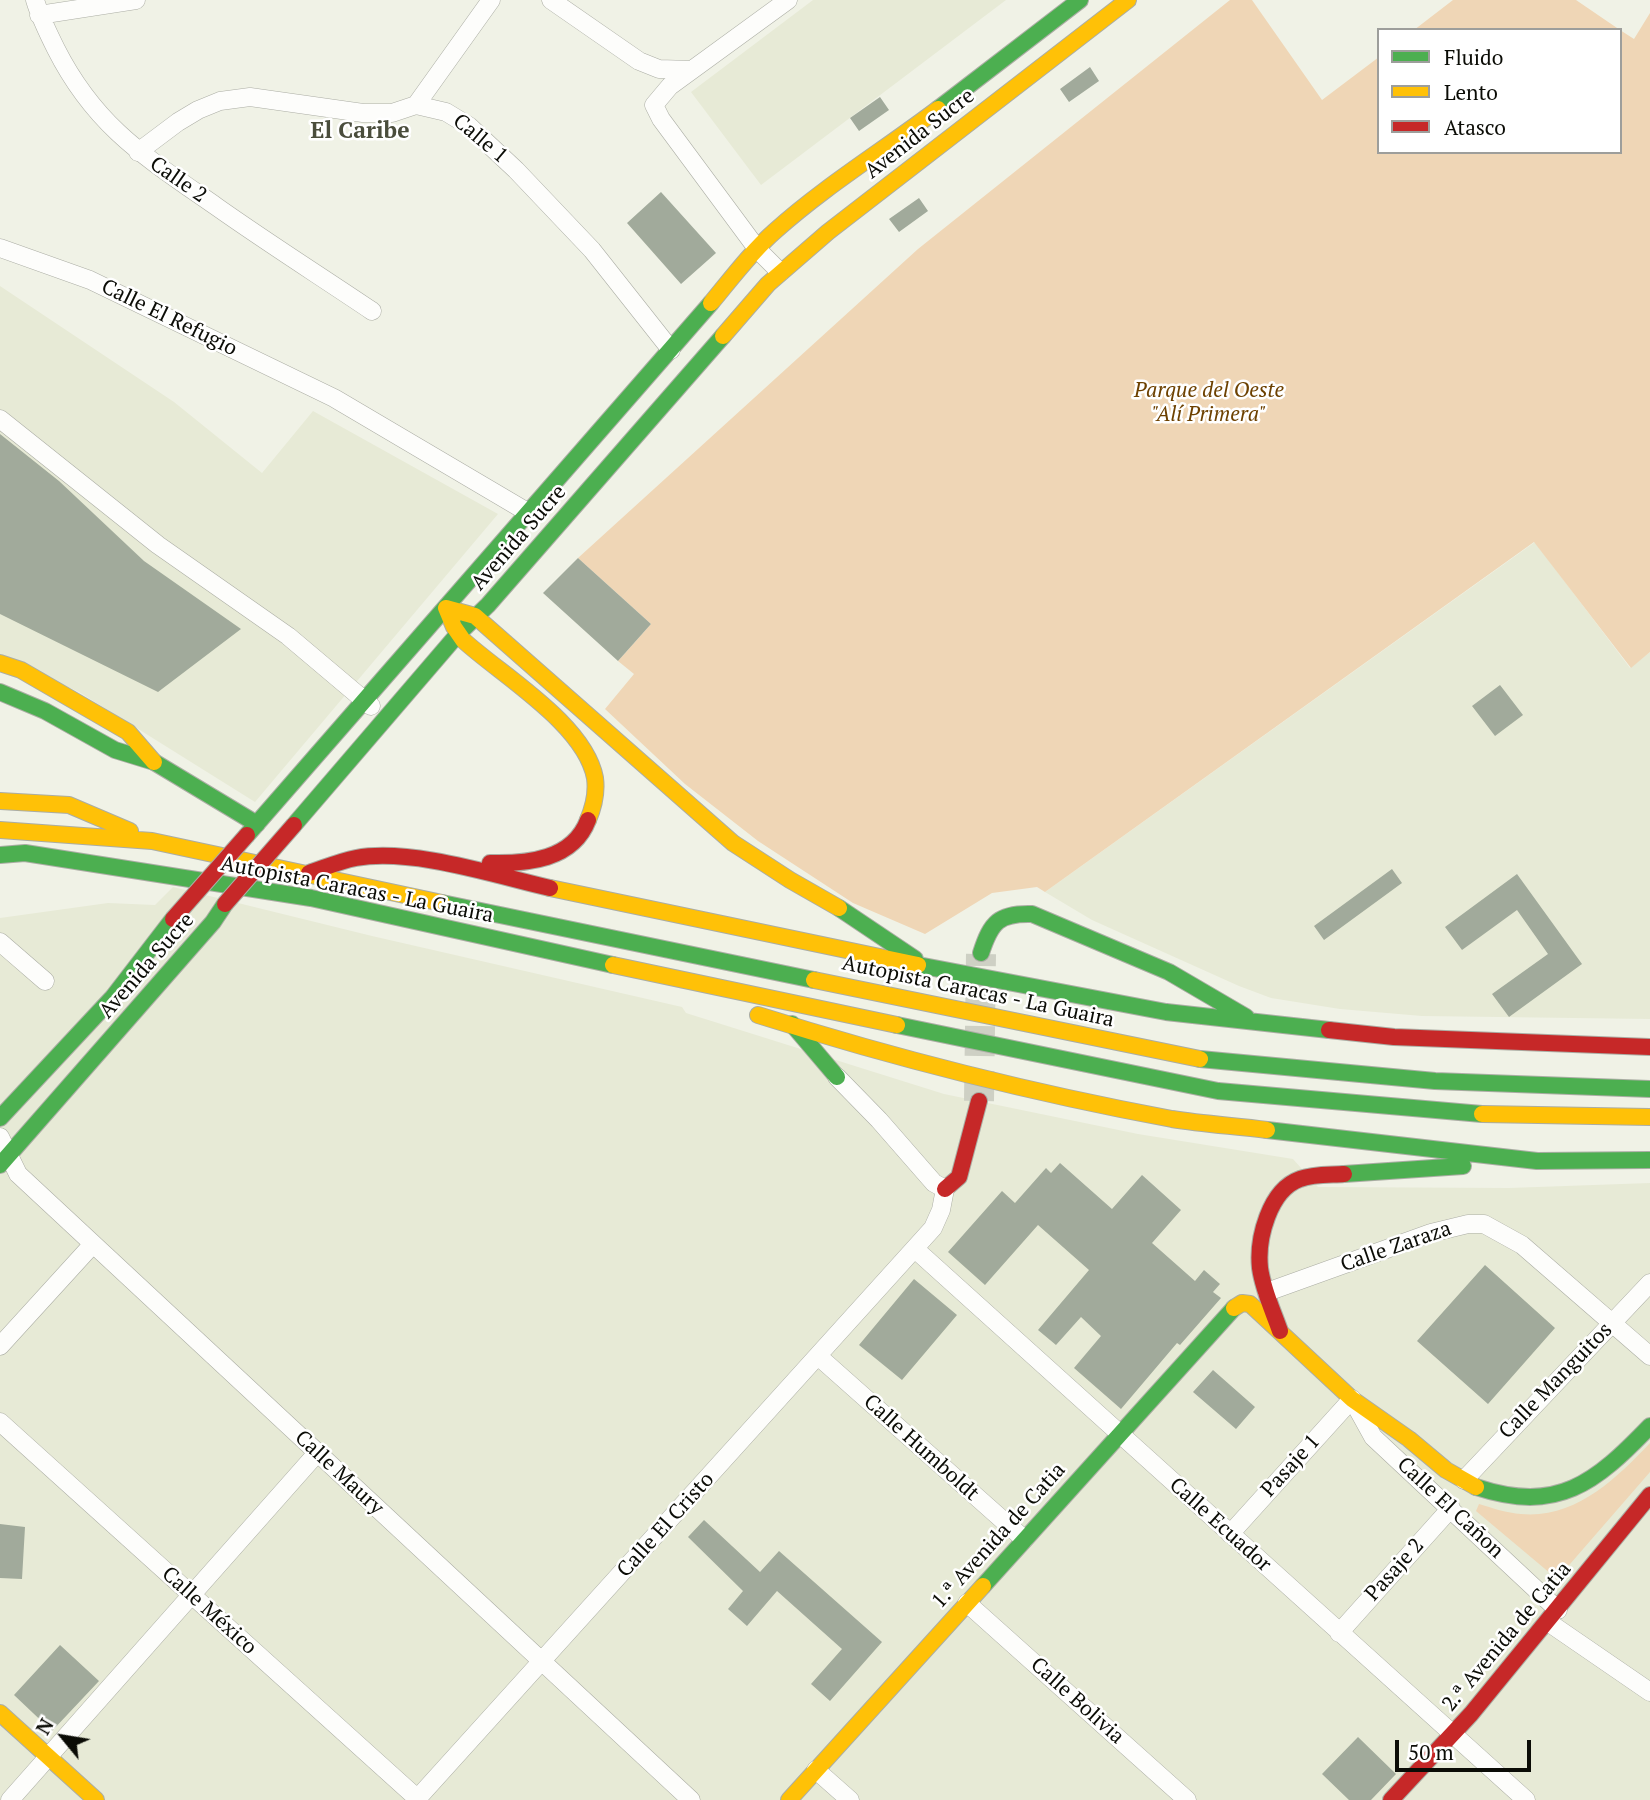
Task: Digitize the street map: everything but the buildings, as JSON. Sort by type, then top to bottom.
[{"type":"main road","name":"Avenida Sucre","points":[[0,1118],[94,1017],[146,957],[173,919],[772,233],[808,202],[882,151],[1080,0]]},
{"type":"main road","name":"Avenida Sucre","points":[[4,1161],[213,922],[225,904],[458,634],[488,605],[736,318],[780,272],[1128,0]]},
{"type":"main road","points":[[446,608],[475,616],[733,843],[856,918],[927,967]]},
{"type":"main road","points":[[432,861],[505,864],[532,862],[554,856],[579,840],[595,807],[597,786],[577,739],[458,634],[446,608]]},
{"type":"main road","points":[[0,663],[20,670],[128,732],[154,762],[252,829]]},
{"type":"main road","points":[[0,692],[45,711],[115,750],[154,762]]},
{"type":"main road","points":[[0,800],[69,805],[152,841]]},
{"type":"main road","name":"Autopista Caracas - La Guaira","points":[[0,830],[152,841],[1200,1059],[1434,1081],[1650,1089]]},
{"type":"main road","name":"Autopista Caracas - La Guaira","points":[[0,855],[25,853],[311,898],[704,985],[1218,1091],[1455,1113],[1650,1117]]},
{"type":"main road","name":"Autopista Caracas - La Guaira","points":[[306,874],[355,858],[383,856],[432,861],[607,901],[927,967],[1166,1012],[1394,1037],[1650,1047]]},
{"type":"main road","points":[[981,953],[987,933],[998,919],[1011,912],[1032,914],[1168,972],[1255,1022]]},
{"type":"main road","points":[[838,984],[950,971]]},
{"type":"main road","name":"Autopista Caracas - La Guaira","points":[[704,985],[739,1010],[857,1046],[973,1077],[1174,1119],[1537,1161],[1650,1160]]},
{"type":"main road","points":[[792,1024],[837,1077]]},
{"type":"main road","points":[[837,1077],[846,1054],[857,1046]]},
{"type":"main road","points":[[945,1189],[959,1177],[979,1101]]},
{"type":"main road","points":[[1596,1115],[1650,1130]]},
{"type":"main road","points":[[1537,1161],[1313,1176],[1295,1180],[1280,1193],[1267,1219],[1261,1245],[1260,1268],[1280,1331],[1352,1399],[1412,1442],[1444,1469],[1505,1496],[1540,1498],[1566,1492],[1608,1467],[1650,1426]]},
{"type":"main road","name":"1.ª Avenida de Catia","points":[[789,1800],[1237,1306],[1242,1303],[1251,1304],[1280,1331]]},
{"type":"main road","name":"2.ª Avenida de Catia","points":[[1391,1800],[1452,1735],[1553,1616],[1650,1495]]},
{"type":"main road","points":[[0,1713],[96,1800]]},
{"type":"street","points":[[37,8],[135,0]]},
{"type":"street","points":[[416,106],[491,0]]},
{"type":"street","points":[[551,0],[639,61],[660,69],[692,70]]},
{"type":"street","points":[[780,272],[758,250],[657,113],[655,103],[670,86],[769,6],[788,0]]},
{"type":"street","name":"Calle 2","points":[[37,8],[69,75],[112,130],[138,152],[372,311]]},
{"type":"street","name":"Calle 1","points":[[138,152],[198,110],[220,101],[250,97],[363,113],[392,113],[416,106],[446,111],[469,125],[592,250],[671,351]]},
{"type":"street","name":"Calle El Refugio","points":[[0,248],[90,280],[334,398],[529,513]]},
{"type":"street","points":[[0,419],[158,545],[288,636],[385,718]]},
{"type":"street","points":[[0,942],[45,981]]},
{"type":"street","points":[[837,1077],[934,1183],[945,1189]]},
{"type":"street","name":"Calle Maury","points":[[0,1137],[4,1161],[691,1800]]},
{"type":"street","name":"Calle El Cristo","points":[[417,1800],[915,1249],[933,1228],[941,1210],[945,1189]]},
{"type":"street","name":"Calle Zaraza","points":[[1267,1292],[1431,1233],[1468,1224],[1484,1224],[1522,1245],[1650,1356]]},
{"type":"street","points":[[0,1346],[93,1244]]},
{"type":"street","name":"Calle Ecuador","points":[[915,1249],[1526,1800]]},
{"type":"street","name":"Calle Manguitos","points":[[1464,1480],[1650,1283]]},
{"type":"street","name":"Calle Humboldt","points":[[818,1356],[1024,1539]]},
{"type":"street","name":"Calle El Cañon","points":[[1352,1399],[1373,1437],[1451,1508],[1553,1616],[1650,1692]]},
{"type":"street","name":"Pasaje 1","points":[[1230,1534],[1352,1399]]},
{"type":"street","name":"Calle México","points":[[0,1422],[417,1800]]},
{"type":"street","points":[[10,1800],[318,1452]]},
{"type":"street","name":"Pasaje 2","points":[[1339,1633],[1451,1508]]},
{"type":"street","name":"Calle Bolivia","points":[[967,1603],[1187,1800]]},
{"type":"street","points":[[816,1770],[850,1800]]},
{"type":"shaded area","points":[[813,0],[1006,0],[761,185],[691,92]]},
{"type":"shaded area","points":[[0,286],[174,402],[262,473],[313,411],[498,514],[255,802],[79,692],[0,656]]},
{"type":"shaded area","points":[[1535,542],[1630,668],[1650,652],[1650,1019],[1422,1016],[1340,1009],[1271,998],[1092,920],[1045,892]]},
{"type":"shaded area","points":[[173,887],[682,1007],[686,1013],[944,1094],[1138,1134],[1293,1159],[1318,1187],[1509,1188],[1650,1183],[1650,1800],[0,1800],[0,918],[108,903],[155,905]]},
{"type":"green space","name":"Parque del Oeste \"Alí Primera\"","points":[[1230,0],[1252,0],[1322,100],[1377,59],[1377,154],[1622,154],[1622,31],[1634,39],[1650,13],[1650,652],[1631,668],[1534,542],[1045,892],[1037,887],[992,893],[925,934],[853,903],[758,841],[685,784],[605,709],[634,674],[618,661],[651,624],[578,558],[918,249]]},
{"type":"green space","points":[[1453,0],[1576,0],[1617,28],[1417,28]]},
{"type":"green space","points":[[1650,1443],[1650,1472],[1557,1579],[1476,1511],[1479,1504],[1521,1514],[1541,1514],[1577,1503],[1608,1483]]},
{"type":"tunnel","points":[[979,1101],[981,954]]},
{"type":"traffic: fast","points":[[938,109],[1080,0]]},
{"type":"traffic: fast","points":[[247,835],[711,303]]},
{"type":"traffic: fast","points":[[294,825],[458,634],[488,605],[723,336]]},
{"type":"traffic: fast","points":[[0,692],[45,711],[115,750],[154,762],[257,824]]},
{"type":"traffic: fast","points":[[0,855],[25,853],[311,898],[613,965]]},
{"type":"traffic: fast","points":[[442,903],[814,980]]},
{"type":"traffic: fast","points":[[0,1165],[213,922],[225,904]]},
{"type":"traffic: fast","points":[[839,908],[915,959]]},
{"type":"traffic: fast","points":[[981,953],[989,934],[998,922],[1012,915],[1032,914],[1169,972],[1246,1017]]},
{"type":"traffic: fast","points":[[0,1118],[113,997],[173,919]]},
{"type":"traffic: fast","points":[[918,965],[1166,1012],[1329,1030]]},
{"type":"traffic: fast","points":[[792,1024],[837,1077]]},
{"type":"traffic: fast","points":[[897,1025],[1218,1091],[1482,1114]]},
{"type":"traffic: fast","points":[[1200,1059],[1435,1081],[1650,1089]]},
{"type":"traffic: fast","points":[[1267,1130],[1537,1161],[1650,1160]]},
{"type":"traffic: fast","points":[[1344,1174],[1463,1166]]},
{"type":"traffic: fast","points":[[983,1586],[1234,1308]]},
{"type":"traffic: fast","points":[[1476,1487],[1530,1497],[1553,1495],[1573,1488],[1611,1463],[1650,1426]]},
{"type":"traffic: slow","points":[[723,336],[768,284],[828,232],[1128,0]]},
{"type":"traffic: slow","points":[[711,303],[775,231],[834,183],[938,109]]},
{"type":"traffic: slow","points":[[446,608],[475,616],[733,843],[839,908]]},
{"type":"traffic: slow","points":[[446,608],[463,640],[540,702],[576,739],[588,758],[595,778],[596,789],[588,820]]},
{"type":"traffic: slow","points":[[0,663],[21,670],[128,732],[154,762]]},
{"type":"traffic: slow","points":[[0,801],[69,805],[130,831]]},
{"type":"traffic: slow","points":[[0,830],[152,841],[442,903]]},
{"type":"traffic: slow","points":[[550,888],[918,965]]},
{"type":"traffic: slow","points":[[613,965],[897,1025]]},
{"type":"traffic: slow","points":[[814,980],[1200,1059]]},
{"type":"traffic: slow","points":[[758,1015],[912,1060],[1067,1098],[1172,1119],[1267,1130]]},
{"type":"traffic: slow","points":[[1482,1114],[1650,1117]]},
{"type":"traffic: slow","points":[[1234,1308],[1242,1303],[1250,1304],[1352,1399],[1409,1439],[1446,1470],[1476,1487]]},
{"type":"traffic: slow","points":[[789,1800],[983,1586]]},
{"type":"traffic: slow","points":[[0,1713],[96,1800]]},
{"type":"traffic: jam","points":[[490,863],[547,857],[572,844],[588,820]]},
{"type":"traffic: jam","points":[[225,904],[294,825]]},
{"type":"traffic: jam","points":[[173,919],[247,835]]},
{"type":"traffic: jam","points":[[309,873],[356,858],[402,857],[453,864],[550,888]]},
{"type":"traffic: jam","points":[[1329,1030],[1394,1037],[1650,1047]]},
{"type":"traffic: jam","points":[[945,1189],[959,1177],[979,1101]]},
{"type":"traffic: jam","points":[[1280,1331],[1260,1268],[1261,1243],[1267,1217],[1280,1193],[1289,1185],[1310,1176],[1344,1174]]},
{"type":"traffic: jam","points":[[1391,1800],[1471,1714],[1650,1495]]},
{"type":"district","name":"El Caribe","points":[[360,131]]}]
